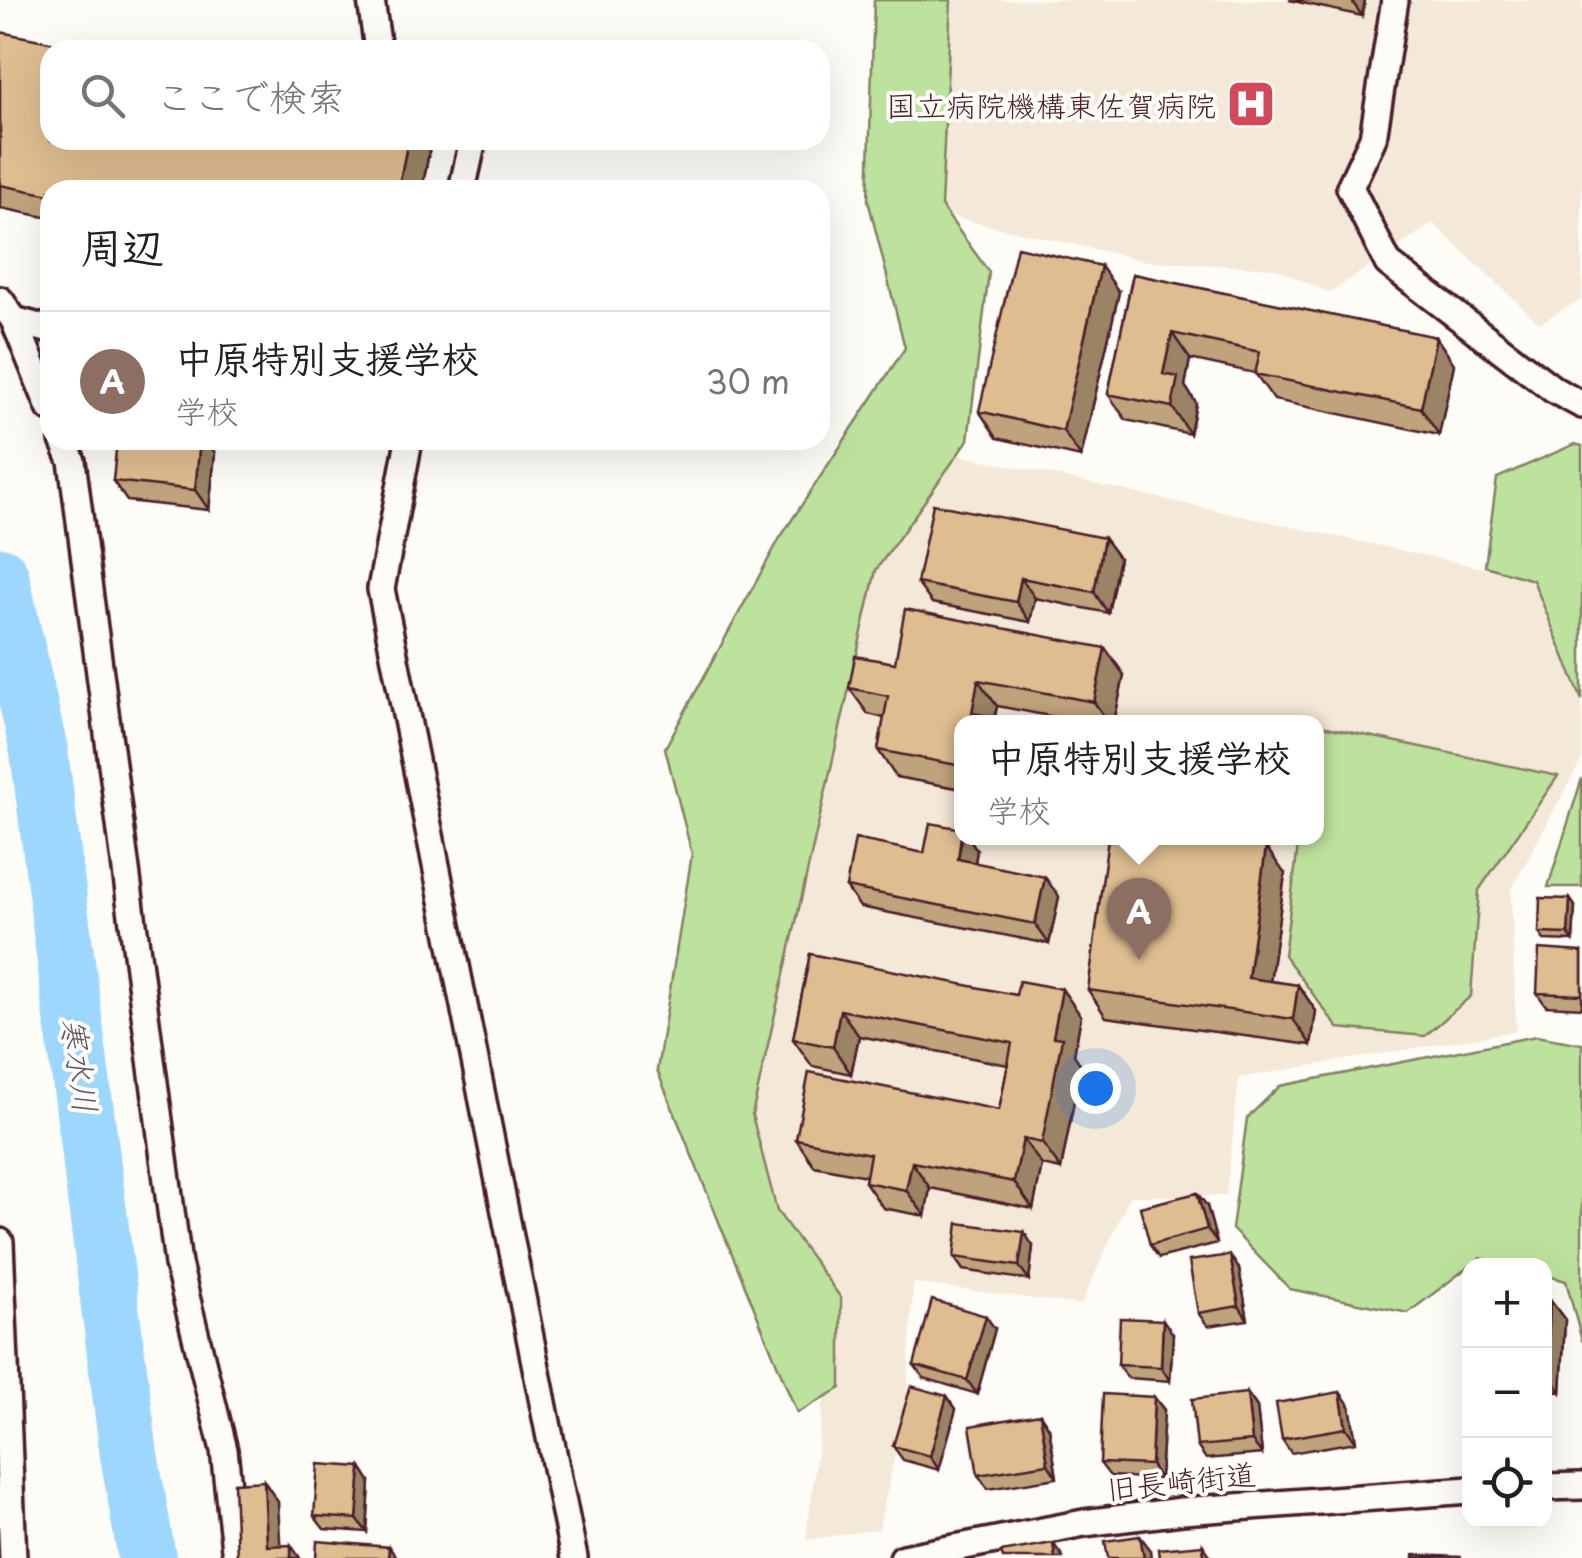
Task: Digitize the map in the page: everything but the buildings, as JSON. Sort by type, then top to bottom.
[{"type":"street","points":[[371,0],[377,40]]},
{"type":"street","points":[[1394,0],[1372,138],[1350,188],[1388,264],[1554,390],[1582,405]]},
{"type":"street","points":[[464,180],[471,150]]},
{"type":"street","points":[[7,310],[40,325]]},
{"type":"street","points":[[7,310],[40,385]]},
{"type":"street","points":[[66,450],[74,480],[178,1264],[224,1450],[236,1558]]},
{"type":"street","points":[[407,450],[381,589],[574,1558]]},
{"type":"street","points":[[0,1242],[14,1558]]},
{"type":"street","points":[[1552,1487],[1582,1486]]},
{"type":"street","name":"旧長崎街道","points":[[903,1558],[1084,1523],[1162,1513],[1462,1491]]},
{"type":"shaded area","name":"国立病院機構東佐賀病院","points":[[922,0],[1582,0],[1582,299],[1539,323],[1433,223],[1330,293],[1275,268],[1146,261],[918,209]]},
{"type":"shaded area","points":[[918,446],[1533,579],[1582,700],[1582,759],[1511,890],[1516,1031],[1239,1078],[1226,1196],[1130,1196],[1081,1305],[913,1283],[907,1399],[879,1529],[806,1540],[828,1368],[731,1116],[846,573]]},
{"type":"green space","points":[[874,0],[951,0],[941,206],[989,272],[968,440],[876,570],[752,1115],[777,1211],[841,1298],[841,1388],[797,1413],[657,1070],[692,854],[665,748],[780,538],[905,348],[868,200]]},
{"type":"green space","points":[[1575,444],[1582,446],[1582,700],[1533,580],[1485,566],[1497,478]]},
{"type":"green space","points":[[1324,726],[1558,776],[1479,890],[1471,996],[1425,1036],[1338,1028],[1284,955],[1298,845],[1324,845]]},
{"type":"green space","points":[[1582,778],[1582,887],[1548,887]]},
{"type":"green space","points":[[1536,1036],[1582,1044],[1582,1341],[1566,1281],[1552,1277],[1552,1258],[1462,1258],[1462,1272],[1408,1313],[1290,1289],[1232,1229],[1247,1118],[1280,1086]]},
{"type":"waterway","name":"寒水川","points":[[0,576],[39,751],[129,1455],[147,1558]]},
{"type":"place","name":"国立病院機構東佐賀病院","points":[[1251,104]]},
{"type":"place","name":"中原特別支援学校","points":[[1139,960]]}]
